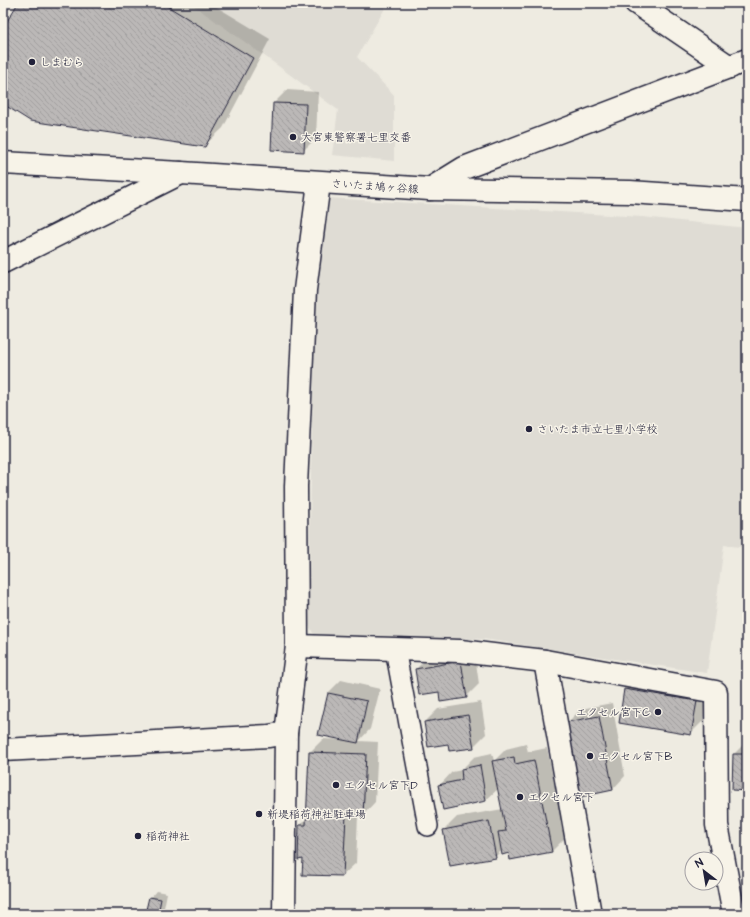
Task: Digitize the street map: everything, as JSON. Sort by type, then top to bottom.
[{"type":"street","points":[[636,3],[738,63]]},
{"type":"street","points":[[430,189],[464,168],[738,63]]},
{"type":"street","name":"さいたま鳩ヶ谷線","points":[[3,163],[430,189],[630,192],[747,200]]},
{"type":"street","points":[[3,262],[181,173]]},
{"type":"street","points":[[284,914],[286,733],[297,646],[296,486],[305,290],[319,182]]},
{"type":"street","points":[[297,646],[460,651],[545,661],[716,692],[717,825],[734,914]]},
{"type":"street","points":[[545,661],[590,914]]},
{"type":"street","points":[[3,750],[269,736],[286,733]]},
{"type":"lane","points":[[395,649],[428,826]]},
{"type":"shaded area","points":[[190,3],[388,3],[357,57],[394,95],[394,161],[332,155],[338,110]]},
{"type":"shaded area","name":"さいたま市立七里小学校","points":[[328,198],[642,217],[747,228],[747,548],[724,545],[707,673],[483,639],[316,638],[308,624],[314,314]]},
{"type":"building","points":[[18,3],[162,3],[253,58],[205,147],[30,121],[3,104],[3,28]]},
{"type":"building","points":[[273,103],[306,104],[304,152],[271,150]]},
{"type":"building","points":[[461,661],[467,698],[440,702],[439,692],[419,695],[415,669]]},
{"type":"building","name":"エクセル宮下C","points":[[624,689],[697,701],[691,735],[619,723]]},
{"type":"building","points":[[328,693],[367,701],[358,743],[318,735]]},
{"type":"building","points":[[468,715],[474,748],[449,751],[448,744],[428,747],[424,722]]},
{"type":"building","name":"エクセル宮下B","points":[[599,716],[613,790],[580,797],[567,722]]},
{"type":"building","name":"エクセル宮下D","points":[[309,752],[366,754],[363,816],[346,815],[343,876],[302,875],[303,859],[298,860],[299,825],[306,825]]},
{"type":"building","points":[[733,754],[747,754],[747,791],[732,790]]},
{"type":"building","name":"エクセル宮下","points":[[514,757],[515,764],[534,760],[552,852],[510,860],[509,853],[502,855],[498,832],[506,831],[492,761]]},
{"type":"building","points":[[480,765],[486,801],[443,810],[438,785],[462,780],[461,769]]},
{"type":"building","points":[[489,821],[496,858],[450,866],[443,830]]},
{"type":"building","points":[[149,897],[161,899],[158,914],[145,914]]},
{"type":"place","name":"しまむら","points":[[32,62]]},
{"type":"place","name":"大宮東警察署七里交番","points":[[293,137]]},
{"type":"place","name":"さいたま市立七里小学校","points":[[529,429]]},
{"type":"place","name":"エクセル宮下C","points":[[658,712]]},
{"type":"place","name":"エクセル宮下B","points":[[590,756]]},
{"type":"place","name":"エクセル宮下D","points":[[336,785]]},
{"type":"place","name":"エクセル宮下","points":[[520,797]]},
{"type":"place","name":"新堤稲荷神社駐車場","points":[[259,814]]},
{"type":"place","name":"稲荷神社","points":[[138,836]]}]
